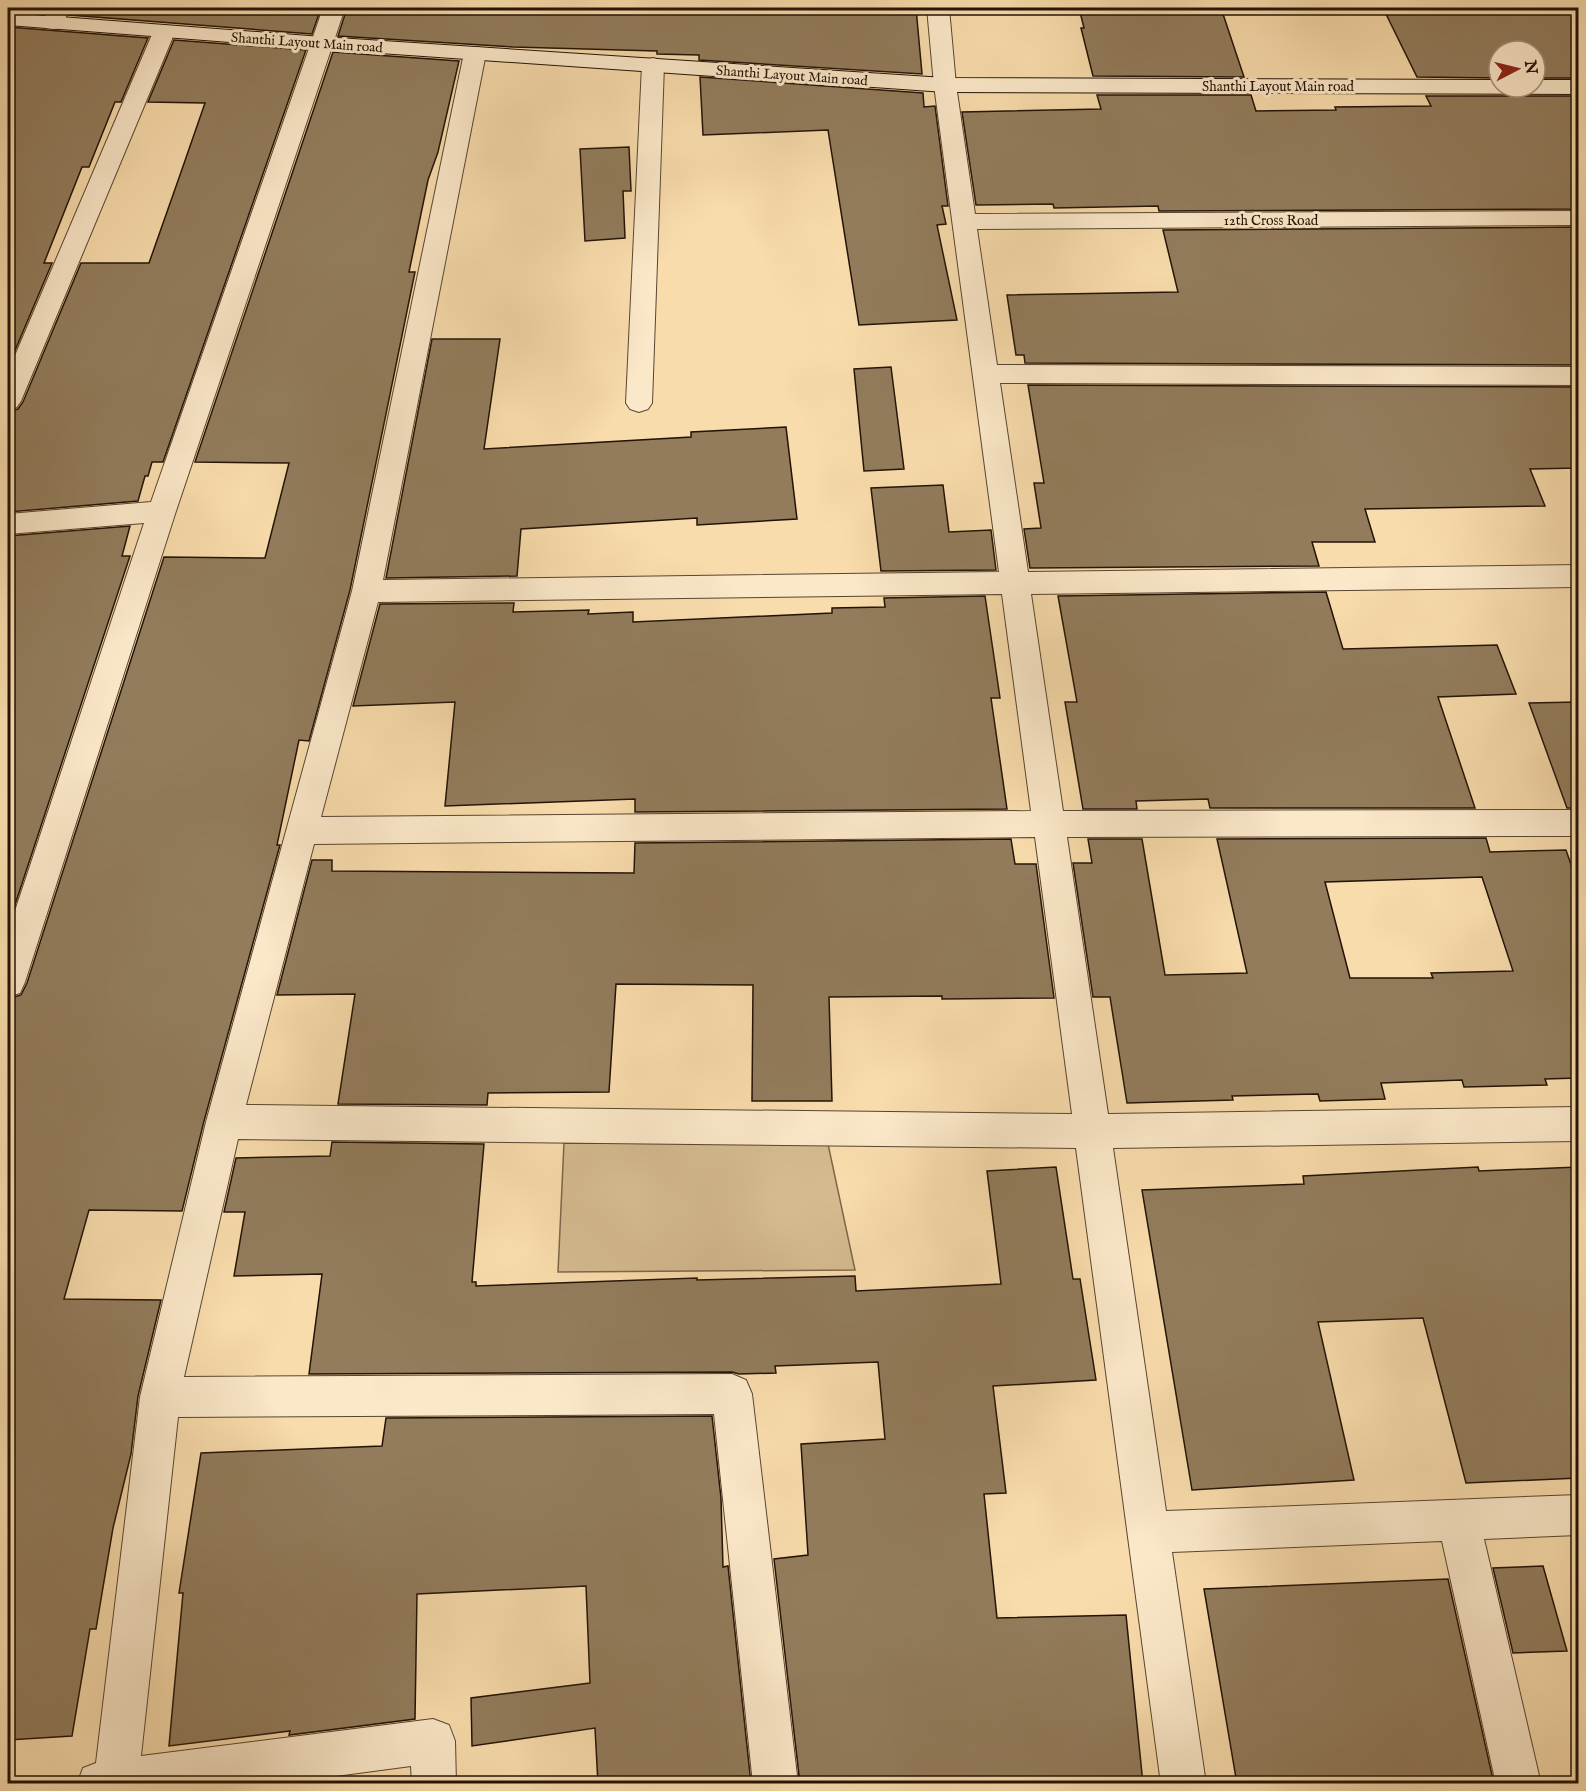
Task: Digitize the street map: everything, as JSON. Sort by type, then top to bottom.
[{"type":"street","points":[[8,982],[162,511],[334,8]]},
{"type":"street","points":[[938,8],[945,85],[1184,1784]]},
{"type":"street","name":"Shanthi Layout Main road","points":[[8,19],[56,15],[164,32],[945,85],[1578,87]]},
{"type":"street","points":[[8,401],[164,32]]},
{"type":"street","points":[[434,1784],[433,1741],[110,1783],[160,1397],[224,1122],[366,591],[475,53]]},
{"type":"street","points":[[639,404],[653,65]]},
{"type":"street","name":"12th Cross Road","points":[[964,222],[1578,218]]},
{"type":"street","points":[[986,374],[1578,376]]},
{"type":"street","points":[[8,524],[162,511]]},
{"type":"street","points":[[366,591],[1578,576]]},
{"type":"street","points":[[300,831],[1049,824],[1578,823]]},
{"type":"street","points":[[224,1122],[1092,1131],[1578,1124]]},
{"type":"street","points":[[160,1397],[732,1394],[776,1784]]},
{"type":"street","points":[[1149,1532],[1578,1515]]},
{"type":"street","points":[[1458,1519],[1519,1784]]},
{"type":"shaded area","points":[[564,1143],[828,1144],[855,1270],[558,1272]]},
{"type":"building","points":[[72,8],[321,8],[312,34],[69,15]]},
{"type":"building","points":[[347,8],[916,8],[922,74],[699,60],[699,55],[657,54],[657,51],[513,47],[338,36]]},
{"type":"building","points":[[1079,8],[1221,8],[1244,77],[1093,76],[1081,28],[1084,28]]},
{"type":"building","points":[[1383,8],[1578,8],[1578,78],[1547,78],[1547,39],[1487,39],[1487,78],[1417,77]]},
{"type":"building","points":[[8,27],[148,38],[121,102],[115,102],[89,167],[82,167],[44,263],[52,263],[8,367]]},
{"type":"building","points":[[174,40],[306,50],[163,462],[152,462],[148,476],[145,476],[138,501],[8,512],[8,412],[18,409],[23,402],[81,263],[149,263],[180,175],[205,103],[148,102]]},
{"type":"building","points":[[333,52],[459,61],[438,152],[428,180],[409,272],[415,272],[350,590],[309,741],[299,740],[277,845],[280,845],[204,1121],[182,1211],[89,1210],[64,1299],[161,1300],[138,1396],[131,1454],[113,1528],[96,1629],[90,1629],[72,1736],[8,1740],[8,999],[21,995],[27,983],[164,557],[265,558],[289,463],[195,462]]},
{"type":"building","points":[[700,77],[923,93],[924,107],[935,106],[948,206],[942,206],[946,224],[937,225],[957,320],[859,325],[828,130],[703,135]]},
{"type":"building","points":[[1097,95],[1251,95],[1256,111],[1431,106],[1426,96],[1547,99],[1547,96],[1578,96],[1578,209],[1159,211],[1158,206],[1054,208],[1053,204],[976,205],[962,112],[1101,109]]},
{"type":"building","points":[[629,147],[631,191],[623,191],[625,238],[585,241],[580,149]]},
{"type":"building","points":[[1578,227],[1578,365],[1025,363],[1024,355],[1016,355],[1007,295],[1178,292],[1163,230]]},
{"type":"building","points":[[432,339],[500,339],[484,449],[691,437],[691,432],[786,427],[797,519],[697,525],[697,518],[521,529],[517,576],[386,578]]},
{"type":"building","points":[[891,367],[904,469],[864,471],[854,369]]},
{"type":"building","points":[[1028,385],[1578,387],[1578,468],[1530,469],[1545,506],[1365,509],[1375,542],[1312,542],[1319,566],[1030,568],[1024,529],[1041,528],[1034,483],[1044,483]]},
{"type":"building","points":[[943,485],[949,532],[991,530],[996,570],[881,571],[871,488]]},
{"type":"building","points":[[130,526],[122,556],[130,556],[8,926],[8,536]]},
{"type":"building","points":[[1326,592],[1343,649],[1497,645],[1516,694],[1438,697],[1475,808],[1210,808],[1208,799],[1136,801],[1137,809],[1083,809],[1065,702],[1077,702],[1058,596]]},
{"type":"building","points":[[985,596],[1000,698],[991,698],[1007,809],[635,812],[635,799],[445,806],[455,702],[353,706],[380,604],[514,603],[513,612],[589,610],[588,614],[633,612],[633,622],[832,613],[832,608],[885,607],[884,598]]},
{"type":"building","points":[[1578,702],[1578,808],[1567,808],[1529,703]]},
{"type":"building","points":[[1486,838],[1490,852],[1566,850],[1578,885],[1578,1078],[1545,1079],[1547,1085],[1464,1087],[1462,1080],[1381,1083],[1385,1099],[1320,1101],[1318,1094],[1232,1096],[1233,1100],[1127,1103],[1110,997],[1093,997],[1073,863],[1092,863],[1088,839],[1142,839],[1165,975],[1247,973],[1217,839]],"holes":[[[1482,877],[1513,971],[1431,973],[1433,978],[1350,978],[1325,882]]]},
{"type":"building","points":[[1011,839],[1015,864],[1036,864],[1054,998],[829,997],[832,1101],[752,1101],[753,985],[616,984],[609,1092],[488,1093],[487,1105],[338,1104],[355,994],[277,995],[312,860],[332,860],[332,871],[634,873],[635,843]]},
{"type":"building","points":[[332,1142],[484,1144],[472,1282],[476,1282],[476,1286],[697,1278],[697,1280],[855,1276],[856,1291],[1001,1284],[987,1171],[1056,1167],[1073,1279],[1080,1279],[1096,1380],[993,1386],[1006,1493],[984,1494],[997,1618],[1126,1615],[1143,1784],[800,1784],[774,1559],[808,1555],[801,1444],[885,1439],[878,1362],[775,1366],[776,1373],[739,1374],[732,1372],[309,1374],[322,1274],[234,1276],[245,1212],[224,1212],[236,1158],[330,1156]]},
{"type":"building","points":[[1478,1167],[1479,1171],[1578,1167],[1578,1478],[1466,1483],[1423,1318],[1318,1322],[1354,1480],[1192,1490],[1142,1190],[1304,1184],[1303,1176]]},
{"type":"building","points":[[712,1416],[721,1498],[723,1567],[728,1566],[751,1784],[598,1784],[595,1728],[472,1746],[471,1698],[590,1683],[586,1586],[417,1594],[415,1719],[289,1735],[290,1731],[169,1746],[183,1593],[179,1593],[201,1453],[382,1446],[386,1418]]},
{"type":"building","points":[[1543,1566],[1567,1651],[1513,1653],[1493,1568]]},
{"type":"building","points":[[1448,1579],[1494,1784],[1237,1784],[1204,1589]]}]
